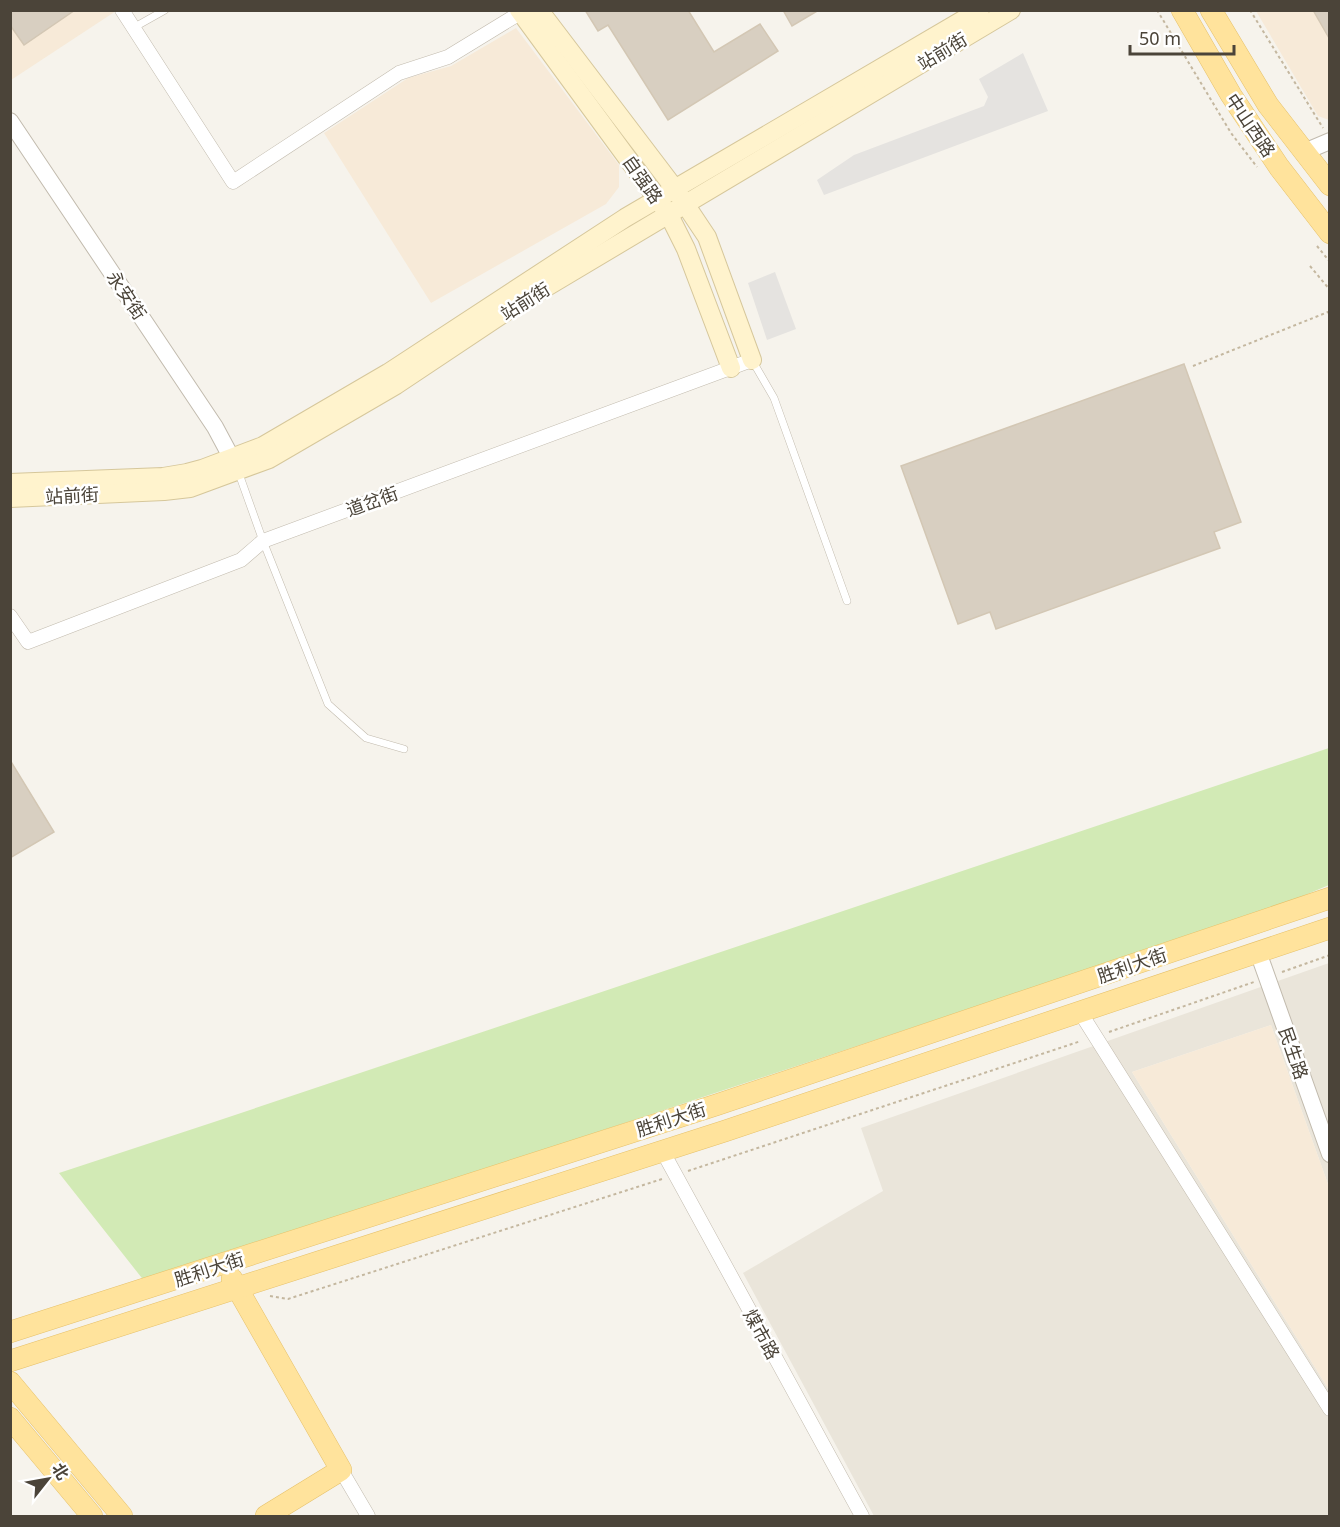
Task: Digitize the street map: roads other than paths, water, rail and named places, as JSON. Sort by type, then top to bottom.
[{"type":"main road","name":"自强路","points":[[539,10],[680,197],[707,237],[752,360]]},
{"type":"main road","name":"站前街","points":[[10,483],[163,477],[269,459],[396,385],[513,307],[669,215],[680,197],[980,10]]},
{"type":"main road","name":"站前街","points":[[10,498],[190,488],[235,464],[388,373],[657,199],[680,197],[1011,10]]},
{"type":"main road","name":"中山西路","points":[[1182,10],[1231,95],[1279,167],[1329,233]]},
{"type":"main road","name":"中山西路","points":[[1211,10],[1268,105],[1329,185]]},
{"type":"main road","name":"自强路","points":[[519,11],[669,215],[686,249],[731,368]]},
{"type":"main road","name":"胜利大街","points":[[10,1332],[727,1101],[1329,898]]},
{"type":"main road","name":"胜利大街","points":[[10,1362],[663,1152],[1329,928]]},
{"type":"main road","points":[[224,1264],[341,1470],[266,1516]]},
{"type":"main road","points":[[10,1382],[122,1516]]},
{"type":"main road","points":[[10,1418],[92,1516]]},
{"type":"street","points":[[122,10],[233,182],[399,73],[448,57],[519,11]]},
{"type":"street","name":"永安街","points":[[10,121],[215,427],[235,464]]},
{"type":"street","points":[[1304,152],[1326,135]]},
{"type":"street","name":"道岔街","points":[[10,616],[28,642],[241,560],[263,541],[752,360]]},
{"type":"street","name":"民生路","points":[[1258,952],[1329,1154]]},
{"type":"street","points":[[1080,1012],[1329,1409]]},
{"type":"street","name":"煤市路","points":[[663,1152],[862,1516]]},
{"type":"street","points":[[341,1470],[368,1516]]},
{"type":"lane","points":[[133,28],[165,10]]},
{"type":"lane","points":[[752,360],[774,398],[847,601]]},
{"type":"lane","points":[[235,464],[327,704],[366,738],[404,749]]}]
